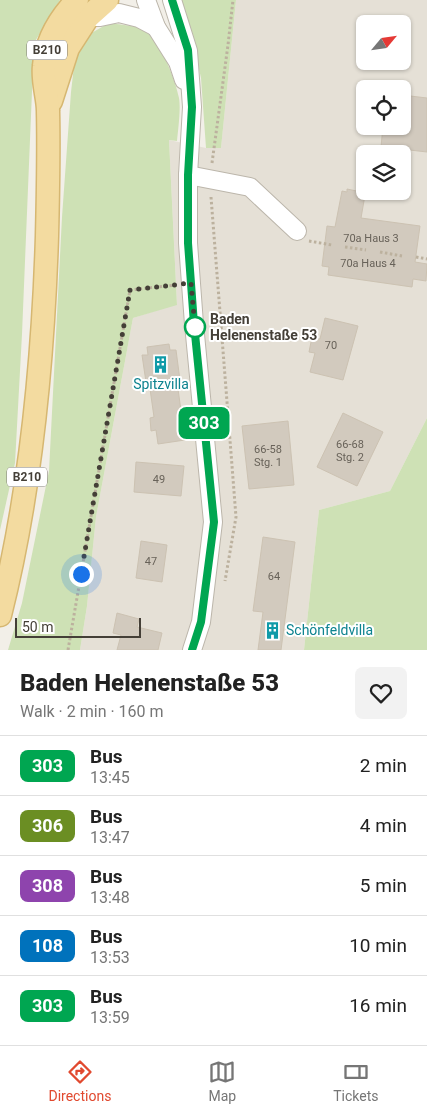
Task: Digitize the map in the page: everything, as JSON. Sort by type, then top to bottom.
[{"type":"main road","name":"B210","points":[[0,615],[10,574],[27,481],[38,383],[45,276],[48,109],[82,8],[106,0]]},
{"type":"street","points":[[146,0],[156,27],[178,62],[192,107]]},
{"type":"street","points":[[172,0],[188,50],[192,107],[188,175],[188,243],[214,522],[201,622],[192,650]]},
{"type":"street","points":[[82,8],[100,18],[119,13],[139,18],[156,27]]},
{"type":"street","points":[[188,175],[250,187],[297,231]]},
{"type":"path","points":[[224,582],[236,517],[210,180],[232,0]]},
{"type":"path","points":[[345,247],[366,250]]},
{"type":"path","points":[[380,252],[402,256]]},
{"type":"path","points":[[416,257],[427,259]]},
{"type":"path","points":[[68,650],[130,290],[191,283]]},
{"type":"shaded area","points":[[236,0],[427,0],[427,418],[390,491],[319,510],[304,650],[80,650],[87,606],[96,517],[133,318],[177,304],[169,140],[206,148],[221,148]]},
{"type":"green space","points":[[0,0],[60,0],[34,43],[15,463],[0,530]]},
{"type":"green space","points":[[179,0],[236,0],[221,148],[206,148],[201,78],[190,28]]},
{"type":"green space","points":[[109,23],[139,28],[152,37],[167,63],[179,98],[177,141],[169,140],[177,305],[133,318],[96,517],[87,606],[80,650],[8,650],[22,603],[49,471],[62,217],[75,57],[88,35]]},
{"type":"green space","points":[[427,418],[427,650],[304,650],[319,510],[390,491]]},
{"type":"building","points":[[411,96],[427,98],[427,152],[411,150],[411,145],[381,145],[382,135],[411,135]]},
{"type":"building","points":[[347,189],[356,191],[356,200],[364,200],[361,218],[420,226],[415,262],[427,264],[426,281],[413,279],[412,287],[328,275],[329,267],[322,266],[327,226],[335,227],[342,191],[347,192]]},
{"type":"building","points":[[325,318],[358,326],[343,380],[310,372],[315,353],[309,352],[312,337],[320,339]]},
{"type":"building","points":[[169,344],[170,350],[176,350],[181,388],[178,389],[185,440],[158,444],[156,430],[151,431],[150,418],[154,417],[149,382],[146,382],[142,355],[148,355],[147,347]]},
{"type":"building","points":[[343,413],[383,432],[357,486],[317,467]]},
{"type":"building","points":[[288,421],[294,485],[249,489],[242,426]]},
{"type":"building","points":[[136,462],[184,466],[181,496],[134,492]]},
{"type":"building","points":[[263,537],[295,542],[281,650],[258,650],[263,612],[253,611]]},
{"type":"building","points":[[141,541],[167,545],[162,582],[136,578]]},
{"type":"building","points":[[117,613],[139,619],[137,627],[162,633],[158,650],[117,650],[121,635],[113,633]]},
{"type":"bus line","name":"303","points":[[172,0],[188,50],[192,107],[188,175],[188,243],[194,324],[214,522],[201,622],[192,650]]},
{"type":"place","name":"Baden Helenenstaße 53","points":[[195,327]]},
{"type":"place","name":"Spitzvilla","points":[[161,364]]},
{"type":"place","name":"Schönfeldvilla","points":[[272,630]]},
{"type":"route","points":[[81,574],[130,290],[191,283],[195,327]]}]
